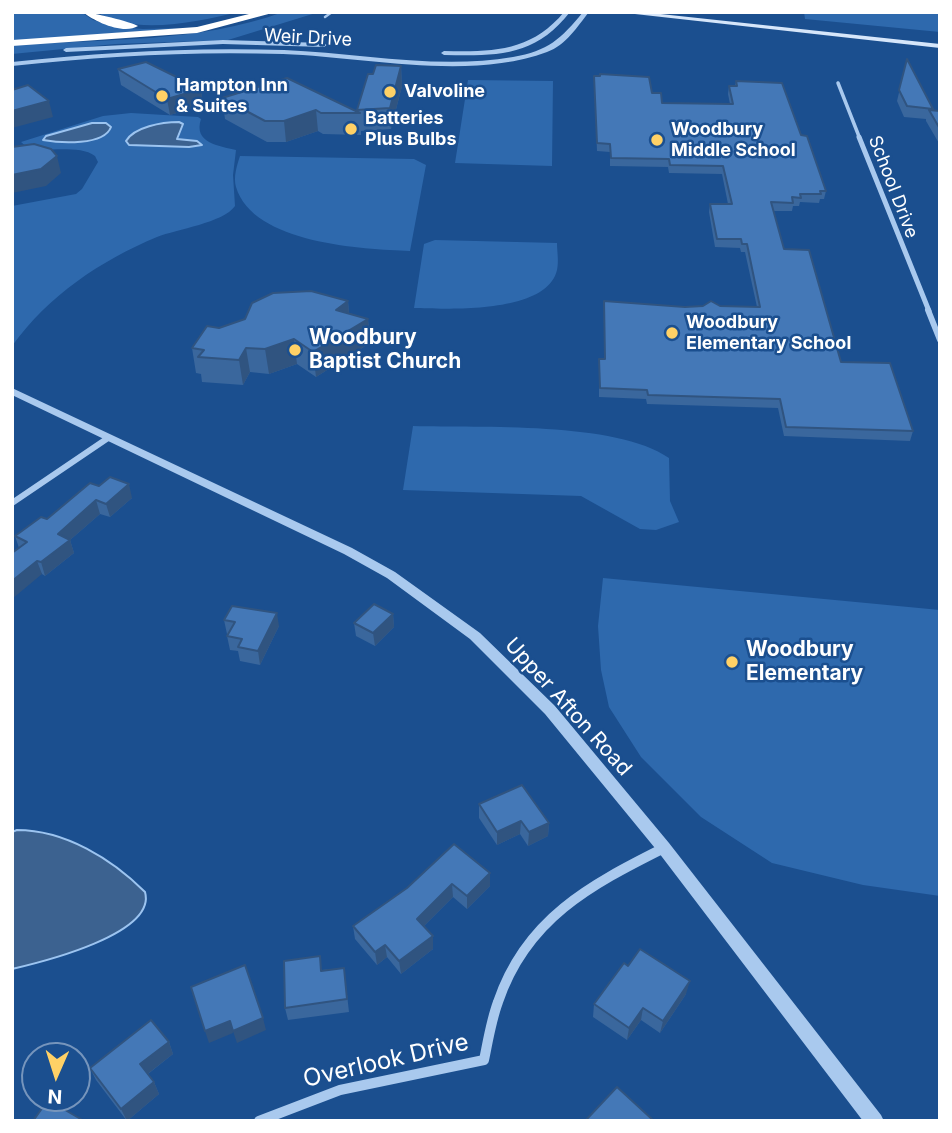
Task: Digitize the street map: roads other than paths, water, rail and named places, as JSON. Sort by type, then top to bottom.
[{"type":"highway","points":[[89,12],[115,24],[157,27],[208,22],[246,12]]},
{"type":"highway","points":[[12,43],[198,30],[271,12]]},
{"type":"main road","points":[[620,12],[940,46]]},
{"type":"main road","points":[[690,12],[940,38]]},
{"type":"street","points":[[440,53],[497,51],[527,45],[550,32],[566,12]]},
{"type":"street","name":"Weir Drive","points":[[12,64],[144,53],[216,51],[314,53],[441,62],[492,61],[527,55],[558,44],[586,12]]},
{"type":"street","name":"Weir Drive","points":[[12,57],[157,44],[332,46]]},
{"type":"street","name":"School Drive","points":[[838,83],[940,340]]},
{"type":"street","name":"Upper Afton Road","points":[[12,391],[348,551],[391,575],[475,636],[517,675],[664,848],[875,1121]]},
{"type":"street","points":[[12,503],[108,438]]},
{"type":"street","name":"Overlook Drive","points":[[259,1121],[288,1107],[405,1074],[484,1060],[500,994],[531,938],[573,897],[594,883],[664,848]]},
{"type":"lane","points":[[325,17],[332,12]]},
{"type":"place","name":"Valvoline","points":[[390,92]]},
{"type":"place","name":"Hampton Inn & Suites","points":[[162,96]]},
{"type":"place","name":"Batteries Plus Bulbs","points":[[351,129]]},
{"type":"place","name":"Woodbury Middle School","points":[[657,140]]},
{"type":"place","name":"Woodbury Elementary School","points":[[672,333]]},
{"type":"place","name":"Woodbury Baptist Church","points":[[295,350]]},
{"type":"place","name":"Woodbury Elementary","points":[[732,662]]}]
